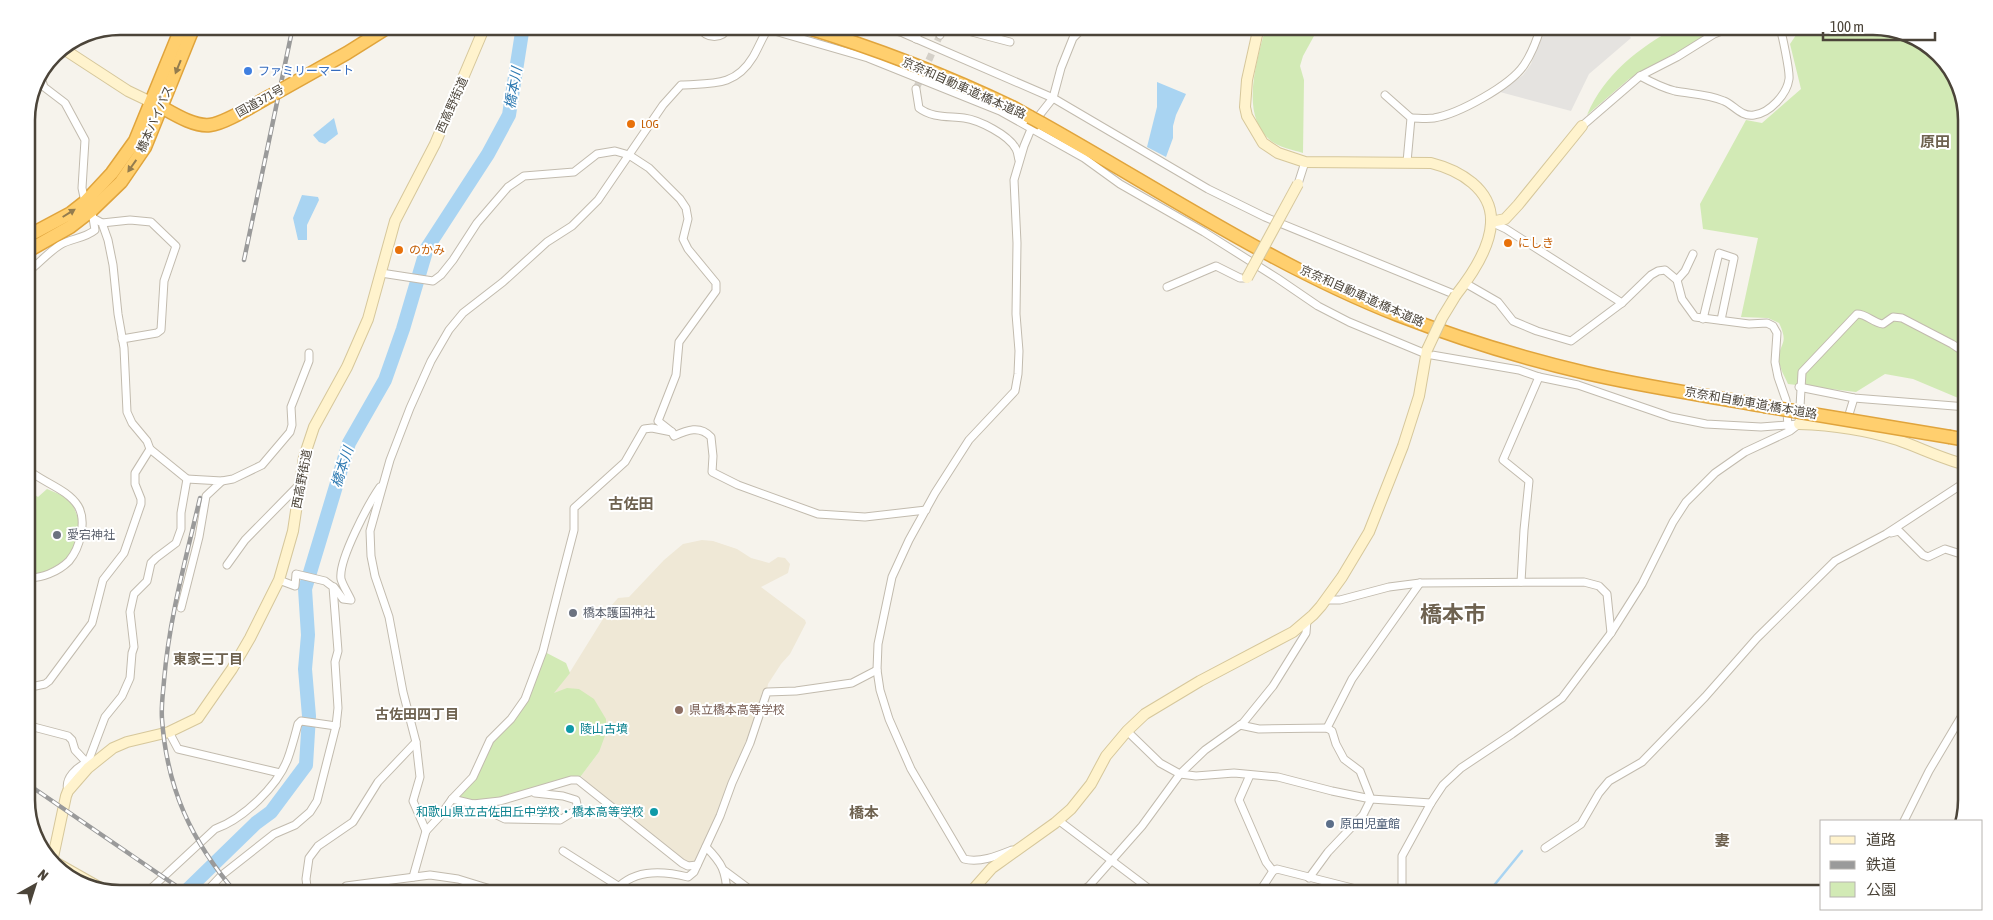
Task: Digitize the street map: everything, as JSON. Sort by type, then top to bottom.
[{"type":"highway","name":"橋本バイパス","points":[[35,247],[70,227],[121,182],[145,147],[156,105],[179,35]]},
{"type":"highway","name":"橋本バイパス","points":[[156,105],[190,35]]},
{"type":"highway","name":"国道371号","points":[[156,105],[197,124],[210,125],[226,119],[274,94],[375,35]]},
{"type":"highway","name":"京奈和自動車道;橋本道路","points":[[832,35],[949,78],[1014,108],[1034,123],[1122,169],[1248,242],[1334,287],[1397,314],[1462,338],[1526,358],[1588,373],[1764,406],[1958,438]]},
{"type":"highway","name":"橋本バイパス","points":[[35,232],[71,213],[90,210]]},
{"type":"street","name":"西高野街道","points":[[55,854],[68,791],[89,765],[113,748],[127,742],[170,732],[198,718],[250,638],[279,580],[292,531],[304,457],[314,427],[350,360],[368,319],[395,222],[435,144],[481,35]]},
{"type":"street","points":[[709,35],[716,37],[723,35]]},
{"type":"street","points":[[426,831],[414,801],[420,777],[416,742],[403,692],[389,617],[375,576],[371,556],[370,531],[390,460],[410,408],[431,361],[449,330],[463,313],[503,282],[547,242],[572,226],[598,200],[663,105],[681,85],[727,81],[740,72],[750,61],[764,35]]},
{"type":"street","points":[[791,35],[889,66],[1034,123],[1120,184],[1211,236],[1318,306],[1349,322],[1426,352],[1519,370],[1539,377],[1578,385],[1671,416],[1706,424],[1761,427],[1787,423],[1844,428],[1899,441],[1933,455],[1958,462]]},
{"type":"street","points":[[905,35],[1053,98],[1186,176],[1265,217],[1456,294]]},
{"type":"street","points":[[916,39],[917,35]]},
{"type":"street","points":[[983,35],[1010,42]]},
{"type":"street","points":[[1024,845],[995,857],[981,860],[964,859],[910,770],[889,719],[880,690],[877,670],[878,644],[892,577],[909,540],[953,464],[970,440],[1015,391],[1019,351],[1016,314],[1017,243],[1014,180],[1019,161],[1034,123],[1053,98],[1061,68],[1076,35]]},
{"type":"street","points":[[977,885],[992,868],[1071,809],[1091,784],[1106,756],[1126,731],[1146,714],[1192,686],[1293,632],[1325,600],[1342,577],[1369,532],[1404,446],[1419,396],[1426,352],[1442,318],[1465,283],[1487,241],[1491,222],[1488,207],[1479,189],[1464,175],[1448,168],[1431,163],[1305,162],[1278,153],[1263,143],[1247,116],[1245,93],[1257,35]]},
{"type":"street","points":[[1385,95],[1411,118],[1433,118],[1456,112],[1501,87],[1523,67],[1536,44],[1538,35]]},
{"type":"street","points":[[1491,222],[1505,219],[1582,126],[1640,76],[1677,57],[1712,35]]},
{"type":"street","points":[[1640,76],[1654,84],[1674,90],[1706,95],[1725,101],[1742,113],[1754,115],[1768,110],[1784,94],[1789,78],[1781,35]]},
{"type":"street","points":[[69,52],[128,91],[156,105]]},
{"type":"street","points":[[35,266],[60,245],[72,238],[87,236],[95,230],[82,188],[85,140],[65,103],[44,87],[43,84]]},
{"type":"street","points":[[916,88],[919,108],[928,114],[966,118],[980,123],[1011,142],[1016,149],[1019,161]]},
{"type":"street","points":[[1407,162],[1411,118]]},
{"type":"street","points":[[381,273],[433,281],[441,275],[453,260],[477,223],[503,191],[524,176],[574,172],[597,154],[615,151],[629,155],[649,168],[686,208],[688,220],[684,239],[688,249],[716,283],[716,291],[678,342],[676,375],[658,421],[672,432],[674,436],[695,428],[703,431],[711,438],[712,472],[738,485],[818,514],[865,517],[926,510]]},
{"type":"street","points":[[1167,287],[1216,266],[1240,278],[1248,278],[1298,184],[1305,162]]},
{"type":"street","points":[[90,210],[102,223],[113,265],[124,348],[127,412],[132,424],[147,441],[150,449],[187,479],[222,481],[233,479],[262,465],[290,432],[292,425],[291,407],[303,380],[309,361],[309,353]]},
{"type":"street","points":[[102,223],[130,220],[151,222],[176,246],[164,281],[161,330],[157,333],[122,339]]},
{"type":"street","points":[[1491,222],[1506,229],[1622,302]]},
{"type":"street","points":[[1703,319],[1719,253],[1734,258],[1721,320]]},
{"type":"street","points":[[1677,280],[1685,271],[1693,254]]},
{"type":"street","points":[[1465,283],[1498,302],[1513,321],[1537,332],[1571,342],[1622,302],[1651,275],[1658,270],[1665,270],[1677,280],[1682,299],[1695,318],[1749,324],[1767,323],[1776,329],[1775,362],[1786,400],[1787,423],[1790,431]]},
{"type":"street","points":[[1799,424],[1802,372],[1857,314],[1863,314],[1878,324],[1883,324],[1893,317],[1902,318],[1958,348]]},
{"type":"street","points":[[1521,582],[1529,481],[1503,460],[1539,377]]},
{"type":"street","points":[[1800,387],[1854,398],[1958,406]]},
{"type":"street","points":[[1844,428],[1854,398]]},
{"type":"street","points":[[1402,885],[1402,856],[1443,785],[1461,768],[1562,698],[1611,633],[1642,584],[1673,522],[1686,502],[1715,473],[1745,452],[1790,431],[1799,424]]},
{"type":"street","points":[[412,877],[426,831],[473,777],[490,740],[511,719],[525,699],[543,651],[574,530],[574,508],[625,462],[644,429],[652,428],[672,432]]},
{"type":"street","points":[[35,686],[49,682],[92,623],[103,580],[124,553],[136,520],[141,500],[135,484],[135,473],[150,449]]},
{"type":"street","points":[[35,475],[74,502],[81,512],[82,526],[69,561],[44,576],[35,576]]},
{"type":"street","points":[[35,727],[68,736],[72,740],[75,750],[89,765],[105,717],[122,696],[130,678],[134,647],[130,612],[134,594],[147,581],[151,564],[176,543],[181,529],[180,513],[187,479]]},
{"type":"street","points":[[181,608],[199,536],[206,496],[222,481]]},
{"type":"street","points":[[279,580],[295,586],[296,574],[325,581],[343,599],[351,600],[341,579],[345,558],[365,510],[383,483]]},
{"type":"street","points":[[227,565],[245,540],[299,484]]},
{"type":"street","points":[[1545,848],[1581,824],[1599,793],[1609,781],[1642,762],[1705,697],[1757,638],[1835,561],[1886,534],[1958,487]]},
{"type":"street","points":[[1886,534],[1900,531],[1928,557],[1945,548],[1958,553]]},
{"type":"street","points":[[1325,600],[1340,600],[1389,587],[1420,583],[1584,582],[1599,586],[1608,594],[1611,633]]},
{"type":"street","points":[[1327,728],[1352,679],[1420,583]]},
{"type":"street","points":[[213,885],[222,875],[274,834],[295,825],[310,812],[317,801],[322,788],[336,726],[338,708],[335,662],[338,651],[333,587]]},
{"type":"street","points":[[1090,885],[1142,826],[1180,774],[1205,750],[1243,723],[1273,686],[1306,634],[1307,620]]},
{"type":"street","points":[[619,885],[623,881],[649,872],[668,872],[688,877],[694,872],[750,743],[766,692],[796,691],[852,683],[877,670]]},
{"type":"street","points":[[155,885],[216,829],[233,821],[250,807],[275,782],[288,759],[298,724],[301,721],[336,726]]},
{"type":"street","points":[[1904,820],[1928,771],[1958,722]]},
{"type":"street","points":[[1240,725],[1259,729],[1327,728],[1332,731],[1344,759],[1360,771],[1371,799],[1363,815],[1328,852],[1309,878]]},
{"type":"street","points":[[1126,731],[1160,763],[1180,774],[1196,776],[1234,773],[1278,777],[1332,792],[1371,799],[1431,803]]},
{"type":"street","points":[[170,732],[178,748],[280,773]]},
{"type":"street","points":[[307,885],[309,858],[318,846],[353,822],[378,782],[416,742]]},
{"type":"street","points":[[1250,775],[1239,800],[1266,862],[1273,872]]},
{"type":"street","points":[[473,804],[500,801],[572,780],[578,780],[682,863],[688,866],[697,865]]},
{"type":"street","points":[[452,799],[473,804],[504,820],[560,820],[578,809],[576,800],[563,796],[532,793]]},
{"type":"street","points":[[1058,820],[1144,885]]},
{"type":"street","points":[[706,847],[725,871],[744,885]]},
{"type":"street","points":[[563,851],[616,885]]},
{"type":"street","points":[[1264,885],[1273,872],[1277,870],[1339,885]]},
{"type":"street","points":[[725,871],[726,885]]},
{"type":"street","points":[[353,885],[430,875],[458,879],[478,885]]},
{"type":"shaded area","points":[[1542,35],[1629,35],[1631,38],[1589,74],[1571,111],[1500,92],[1523,75],[1531,64]]},
{"type":"shaded area","name":"県立橋本高等学校","points":[[702,540],[713,541],[737,549],[751,558],[769,563],[778,557],[785,558],[790,564],[788,573],[761,587],[805,620],[806,623],[790,654],[768,684],[767,690],[762,692],[753,725],[712,825],[696,862],[688,864],[594,789],[581,776],[599,752],[553,693],[570,672],[611,606],[618,598],[629,597],[664,560],[683,544]]},
{"type":"green space","points":[[1264,35],[1314,35],[1300,66],[1304,80],[1303,153],[1282,147],[1271,141],[1261,130],[1255,117],[1253,86]]},
{"type":"green space","points":[[1663,35],[1707,35],[1629,79],[1587,115],[1594,100],[1613,74],[1650,43]]},
{"type":"green space","points":[[1796,35],[1873,35],[1906,41],[1916,46],[1933,60],[1952,87],[1958,114],[1958,398],[1913,379],[1885,374],[1856,392],[1788,384],[1779,361],[1784,336],[1779,323],[1768,318],[1741,317],[1758,238],[1703,229],[1700,204],[1746,120],[1762,123],[1801,89],[1790,44]]},
{"type":"green space","points":[[47,489],[66,497],[72,503],[81,525],[78,540],[68,560],[56,568],[49,569],[49,572],[41,576],[35,575],[35,495],[38,497]]},
{"type":"green space","points":[[543,651],[566,663],[570,673],[554,693],[567,688],[579,689],[594,699],[606,719],[606,733],[599,752],[578,780],[473,804],[452,799],[471,780],[490,740],[524,699]]},
{"type":"water","points":[[1157,82],[1186,94],[1176,115],[1173,126],[1173,138],[1166,157],[1147,147],[1157,107]]},
{"type":"water","points":[[334,118],[338,134],[325,144],[319,142],[313,135]]},
{"type":"water","points":[[302,195],[318,197],[319,200],[307,225],[307,240],[298,240],[293,218]]},
{"type":"waterway","name":"橋本川","points":[[192,885],[256,823],[271,812],[306,765],[309,716],[305,669],[308,635],[305,589],[349,443],[385,380],[403,329],[427,248],[488,154],[509,115],[522,35]]},
{"type":"waterway","points":[[1494,885],[1522,851]]},
{"type":"tunnel","points":[[916,89],[940,35]]},
{"type":"railway","points":[[244,260],[291,35]]},
{"type":"railway","points":[[200,498],[179,589],[166,658],[162,719],[169,768],[184,813],[194,834],[230,885]]},
{"type":"railway","points":[[35,789],[175,885]]},
{"type":"place","name":"ファミリーマート","points":[[248,71]]},
{"type":"place","name":"LOG","points":[[631,124]]},
{"type":"place","name":"にしき","points":[[1508,243]]},
{"type":"place","name":"のかみ","points":[[399,250]]},
{"type":"place","name":"愛宕神社","points":[[57,535]]},
{"type":"place","name":"橋本護国神社","points":[[573,613]]},
{"type":"place","name":"県立橋本高等学校","points":[[679,710]]},
{"type":"place","name":"陵山古墳","points":[[570,729]]},
{"type":"place","name":"和歌山県立古佐田丘中学校・橋本高等学校","points":[[654,812]]},
{"type":"place","name":"原田児童館","points":[[1330,824]]},
{"type":"district","name":"原田","points":[[1935,141]]},
{"type":"district","name":"古佐田","points":[[631,503]]},
{"type":"district","name":"橋本市","points":[[1453,614]]},
{"type":"district","name":"東家三丁目","points":[[208,659]]},
{"type":"district","name":"古佐田四丁目","points":[[417,714]]},
{"type":"district","name":"橋本","points":[[864,812]]},
{"type":"district","name":"妻","points":[[1722,840]]}]
